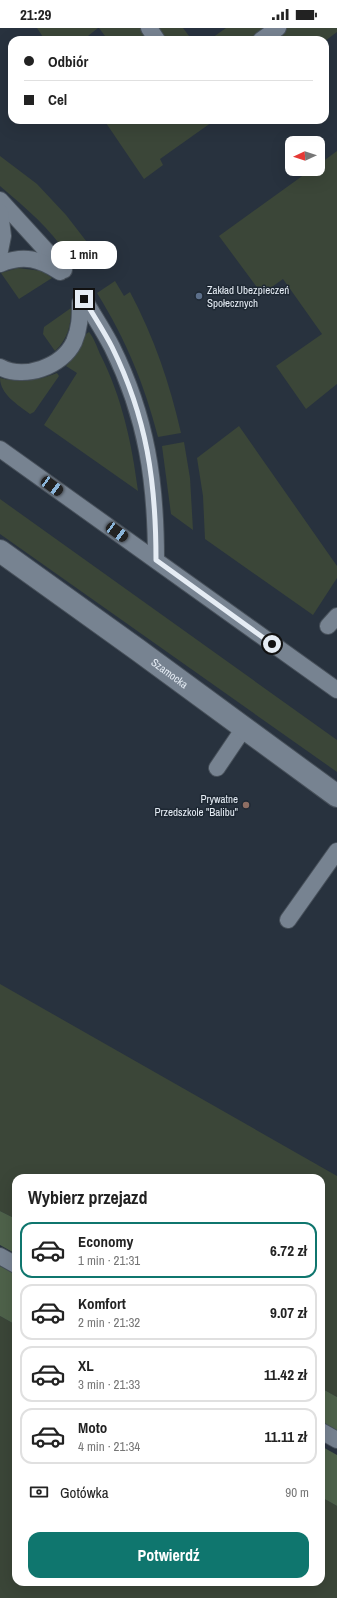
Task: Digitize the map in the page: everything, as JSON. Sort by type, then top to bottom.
[{"type":"street","name":"Szamocka","points":[[0,552],[138,650],[337,796]]},
{"type":"lane","points":[[267,36],[278,28]]},
{"type":"lane","points":[[0,200],[62,271],[45,262],[28,258],[10,260],[0,264]]},
{"type":"lane","points":[[0,212],[3,236],[0,252]]},
{"type":"lane","points":[[0,367],[5,370],[24,372],[44,368],[61,358],[73,343],[80,324],[82,301],[111,346],[126,379],[137,411],[148,450],[153,480],[156,560]]},
{"type":"lane","points":[[0,449],[337,690]]},
{"type":"lane","points":[[217,768],[244,728]]},
{"type":"lane","points":[[288,920],[337,851]]},
{"type":"lane","points":[[0,1256],[12,1263]]},
{"type":"lane","points":[[325,1433],[337,1440]]},
{"type":"green space","points":[[37,28],[98,28],[88,36],[42,36]]},
{"type":"green space","points":[[99,28],[183,28],[189,36],[105,36]]},
{"type":"green space","points":[[226,28],[337,28],[337,32],[329,38],[329,36],[215,36]]},
{"type":"green space","points":[[107,124],[209,124],[160,159],[163,165],[144,179]]},
{"type":"green space","points":[[337,151],[337,384],[306,409],[276,366],[322,334],[283,279],[262,294],[219,236],[302,176],[325,176],[325,160]]},
{"type":"green space","points":[[0,156],[37,184],[66,215],[90,246],[71,260],[47,229],[0,186]]},
{"type":"green space","points":[[18,268],[42,271],[52,278],[19,299],[1,273]]},
{"type":"green space","points":[[115,281],[124,296],[130,292],[147,326],[172,397],[181,433],[158,437],[147,398],[133,362],[117,328],[97,293]]},
{"type":"green space","points":[[71,308],[66,337],[55,351],[43,334],[44,327]]},
{"type":"green space","points":[[89,332],[108,370],[120,404],[133,456],[138,491],[44,425],[77,373],[66,366],[76,355],[86,334]]},
{"type":"green space","points":[[57,373],[59,376],[34,412],[30,414],[10,399],[3,389],[0,378],[22,381],[43,378]]},
{"type":"green space","points":[[239,426],[337,566],[337,578],[313,615],[205,539],[203,496],[197,458]]},
{"type":"green space","points":[[184,442],[190,478],[193,530],[171,514],[162,446]]},
{"type":"green space","points":[[0,499],[337,740],[337,772],[0,534]]},
{"type":"green space","points":[[0,984],[337,1176],[337,1397],[325,1390],[325,1174],[12,1174],[12,1217],[0,1211]]},
{"type":"green space","points":[[0,1211],[12,1217],[12,1252],[0,1245]]},
{"type":"green space","points":[[0,1266],[12,1273],[12,1323],[0,1316]]},
{"type":"green space","points":[[0,1316],[12,1323],[12,1586],[325,1586],[325,1499],[337,1506],[337,1598],[0,1598]]},
{"type":"green space","points":[[325,1390],[337,1397],[337,1431],[325,1424]]},
{"type":"green space","points":[[325,1448],[337,1455],[337,1506],[325,1499]]},
{"type":"place","name":"Zakład Ubezpieczeń Społecznych","points":[[199,296]]},
{"type":"place","name":"Prywatne Przedszkole \"Balibu\"","points":[[246,805]]},
{"type":"route","points":[[84,299],[111,346],[126,379],[148,450],[153,480],[156,560],[272,644]]}]
